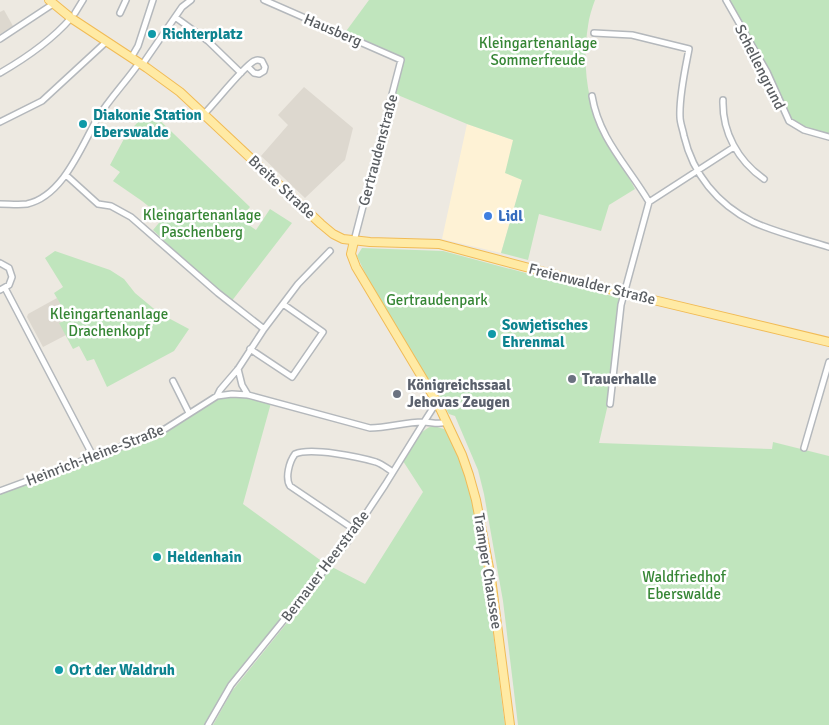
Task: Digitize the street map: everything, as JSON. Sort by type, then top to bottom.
[{"type":"main road","name":"Breite Straße","points":[[51,2],[176,89],[333,234],[343,239],[354,241]]},
{"type":"main road","name":"Freienwalder Straße","points":[[354,241],[439,244],[829,342]]},
{"type":"main road","points":[[354,241],[351,254],[356,268],[447,422]]},
{"type":"main road","name":"Tramper Chaussee","points":[[447,422],[469,475],[482,530],[492,586],[510,725]]},
{"type":"street","points":[[0,73],[43,45],[60,31],[73,16],[83,0]]},
{"type":"street","points":[[120,13],[126,0]]},
{"type":"street","points":[[130,58],[138,46],[153,0]]},
{"type":"street","points":[[0,204],[28,204],[51,190],[66,175],[97,119],[182,7],[191,0]]},
{"type":"street","name":"Hausberg","points":[[264,0],[401,60]]},
{"type":"street","name":"Schellengrund","points":[[726,0],[767,72],[789,121],[804,130],[829,137]]},
{"type":"street","points":[[0,39],[51,2]]},
{"type":"street","points":[[175,17],[208,41],[241,73]]},
{"type":"street","points":[[594,32],[632,35],[689,49],[683,80],[680,117],[688,151],[697,171],[717,197],[747,219],[768,228],[829,247]]},
{"type":"street","points":[[0,122],[42,101],[106,42]]},
{"type":"street","name":"Gertraudenstraße","points":[[354,241],[401,60]]},
{"type":"street","points":[[204,114],[248,67]]},
{"type":"street","points":[[592,96],[602,130],[649,202]]},
{"type":"street","points":[[723,100],[723,114],[728,136],[734,147],[754,172],[764,179]]},
{"type":"street","points":[[610,404],[624,292],[649,202],[734,147]]},
{"type":"street","points":[[66,175],[98,204],[111,206],[131,217],[218,293],[264,329]]},
{"type":"street","points":[[217,396],[298,284],[330,251]]},
{"type":"street","points":[[0,263],[6,265],[11,272],[11,281],[3,289],[94,458]]},
{"type":"street","points":[[250,349],[292,377],[323,332],[283,304]]},
{"type":"street","points":[[804,448],[829,362]]},
{"type":"street","points":[[238,369],[242,385],[248,395]]},
{"type":"street","points":[[173,381],[189,413]]},
{"type":"street","name":"Heinrich-Heine-Straße","points":[[0,492],[144,438],[165,428],[217,396],[232,394],[248,395],[358,426],[381,428],[412,423],[442,424],[447,422]]},
{"type":"street","name":"Bernauer Heerstraße","points":[[208,725],[231,685],[348,541],[424,422],[438,404]]},
{"type":"street","points":[[355,530],[290,486],[287,478],[292,458],[295,454],[306,451],[327,453],[376,462],[393,472]]},
{"type":"shaded area","points":[[4,10],[13,26],[0,34],[0,12]]},
{"type":"shaded area","points":[[304,87],[353,128],[345,160],[305,198],[261,156],[288,125],[278,115]]},
{"type":"shaded area","points":[[467,124],[513,140],[522,180],[501,253],[442,239]]},
{"type":"shaded area","points":[[57,298],[70,319],[60,323],[66,335],[43,347],[27,317],[28,314]]},
{"type":"green space","name":"Kleingartenanlage Sommerfreude","points":[[369,0],[595,0],[589,19],[586,40],[587,82],[593,110],[606,143],[635,189],[609,205],[601,231],[539,214],[528,260],[501,253],[522,180],[505,173],[513,140],[467,124],[393,93],[401,60],[344,34]]},
{"type":"green space","points":[[727,0],[829,0],[829,136],[794,122],[787,113],[768,70]]},
{"type":"green space","name":"Kleingartenanlage Paschenberg","points":[[149,110],[250,207],[240,219],[256,230],[270,209],[292,223],[231,302],[218,293],[153,230],[163,218],[113,181],[120,172],[110,165],[126,135]]},
{"type":"green space","name":"Waldfriedhof Eberswalde","points":[[362,248],[443,251],[619,298],[608,404],[599,443],[772,449],[773,442],[829,456],[829,725],[518,725],[503,601],[478,470],[455,416],[449,414],[372,288],[357,256]]},
{"type":"green space","name":"Kleingartenanlage Drachenkopf","points":[[55,251],[110,270],[124,279],[135,293],[159,313],[189,329],[174,351],[107,387],[94,359],[87,361],[79,346],[73,349],[59,323],[69,319],[54,293],[63,287],[45,258]]},
{"type":"green space","points":[[235,396],[271,403],[243,504],[327,565],[228,683],[205,725],[0,725],[0,494],[131,447],[163,433],[217,398]]},
{"type":"green space","points":[[434,426],[447,430],[460,458],[470,488],[488,594],[505,725],[213,725],[232,691],[332,567],[365,584],[423,492],[403,461],[420,435]]},
{"type":"place","name":"Richterplatz","points":[[152,34]]},
{"type":"place","name":"Diakonie Station Eberswalde","points":[[83,124]]},
{"type":"place","name":"Lidl","points":[[488,216]]},
{"type":"place","name":"Sowjetisches Ehrenmal","points":[[492,334]]},
{"type":"place","name":"Trauerhalle","points":[[572,379]]},
{"type":"place","name":"Königreichssaal Jehovas Zeugen","points":[[397,394]]},
{"type":"place","name":"Heldenhain","points":[[157,557]]},
{"type":"place","name":"Ort der Waldruh","points":[[59,670]]},
{"type":"park label","name":"Gertraudenpark","points":[[437,300]]}]
